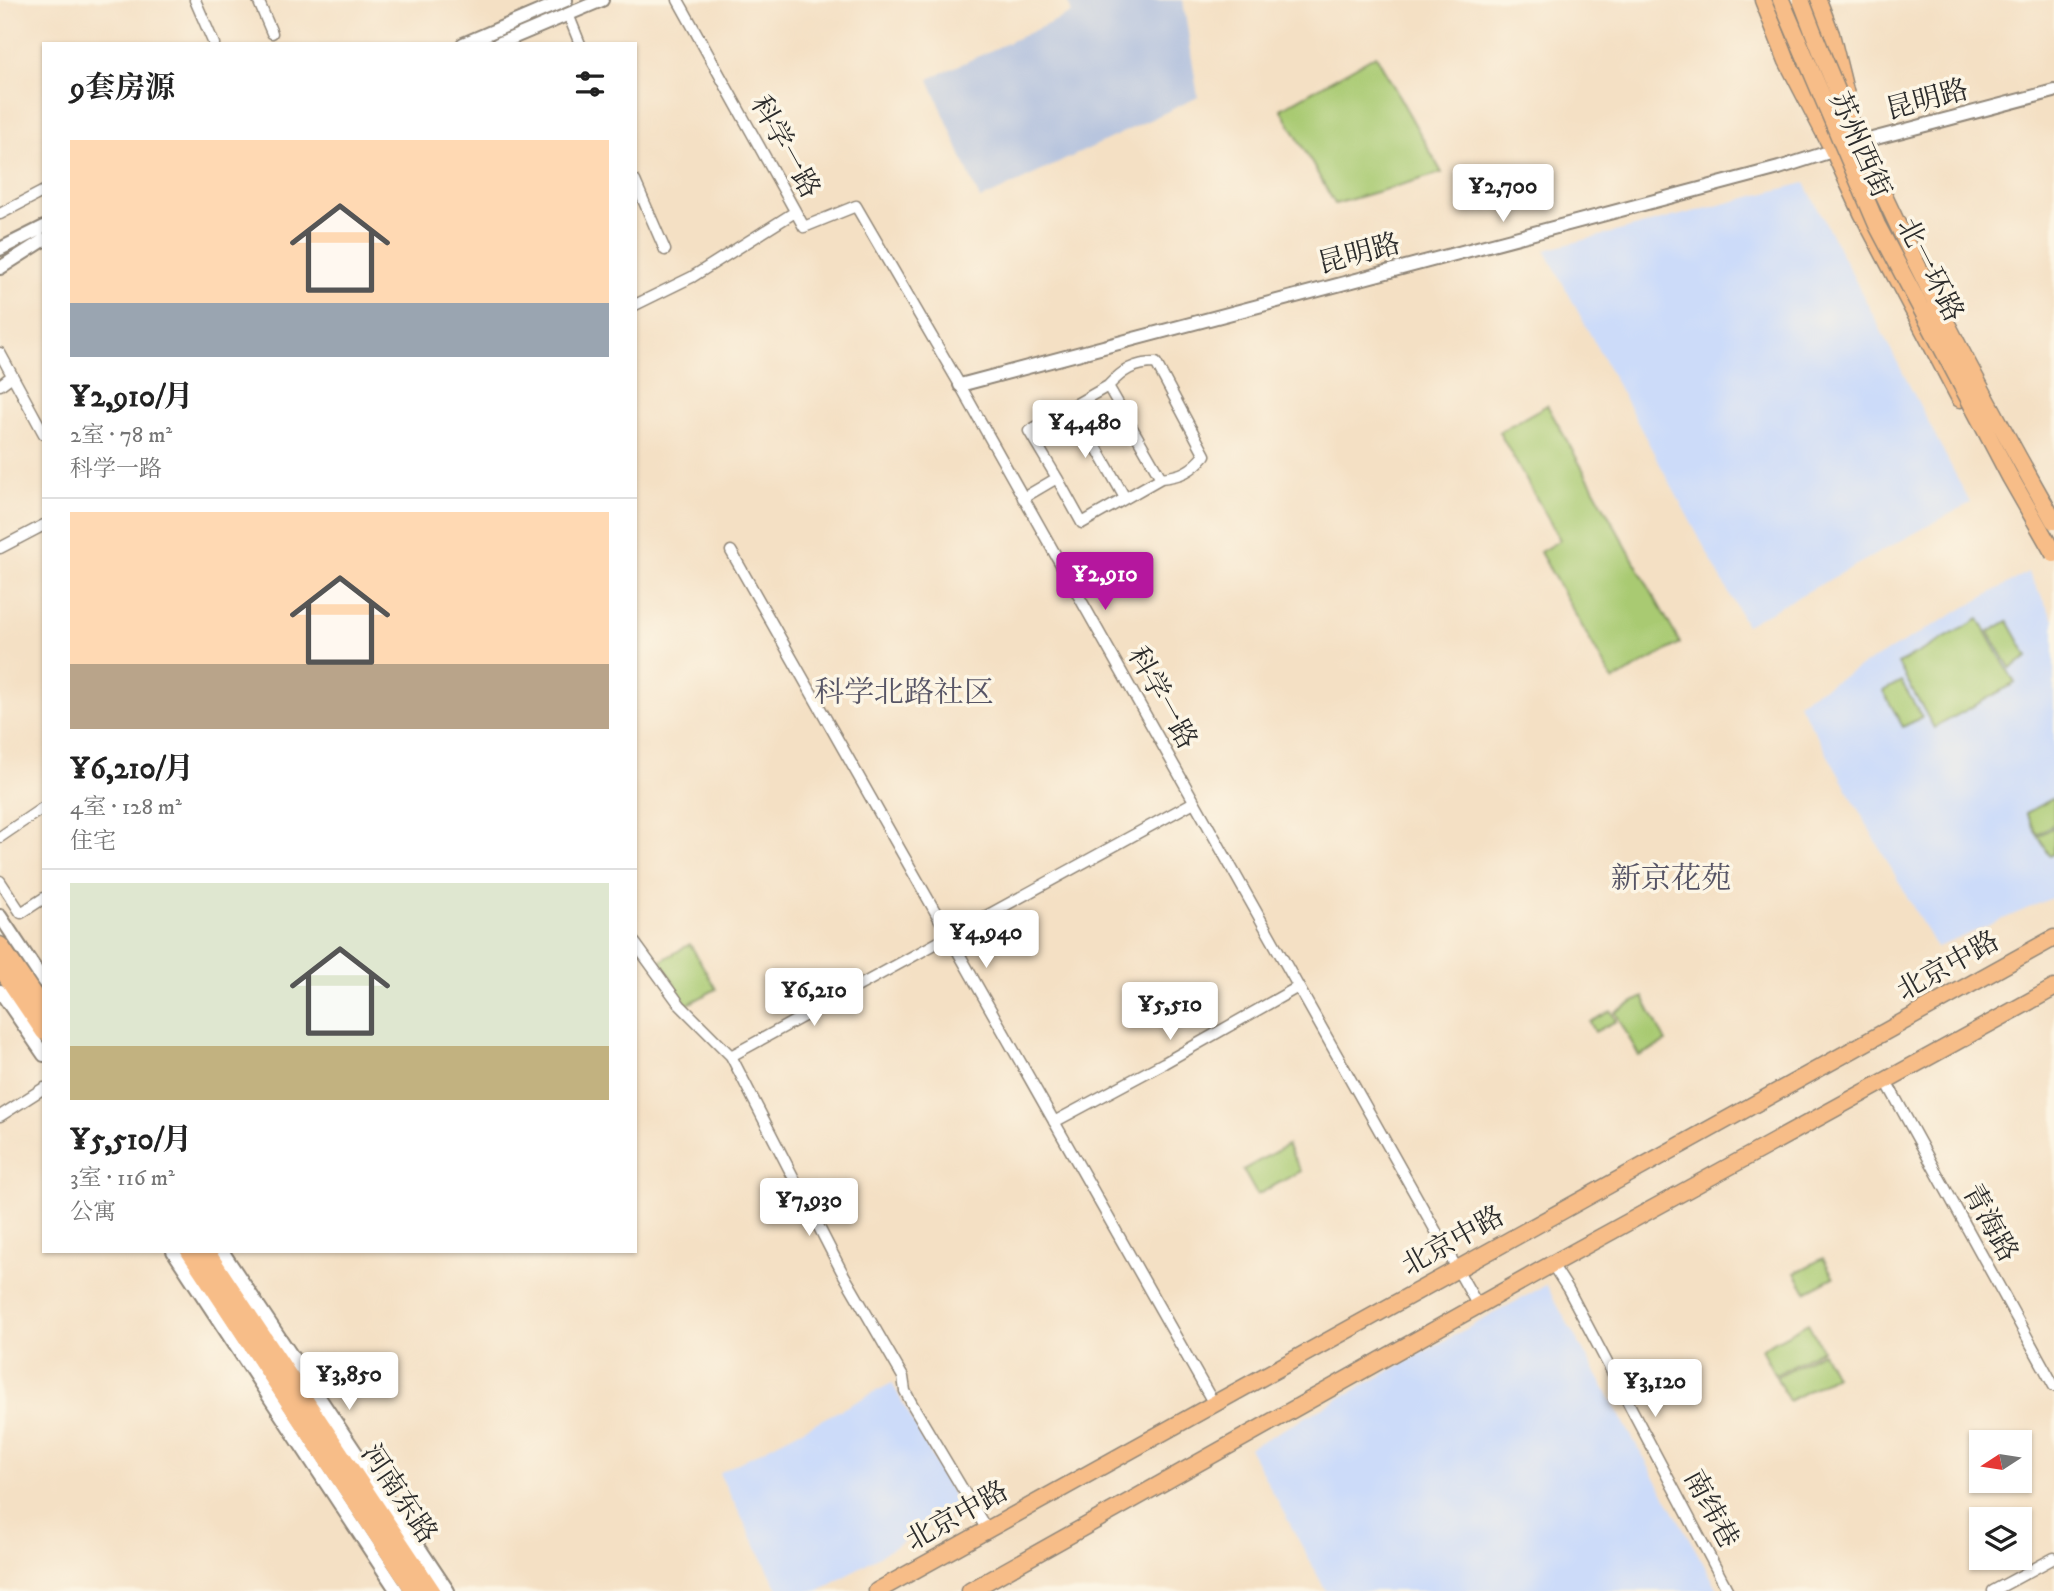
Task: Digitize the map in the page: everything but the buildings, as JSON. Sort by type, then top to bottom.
[{"type":"main road","points":[[1763,0],[1787,61],[1834,152]]},
{"type":"main road","name":"苏州西街","points":[[1770,0],[1792,58],[1862,213],[1934,351],[2054,565]]},
{"type":"main road","name":"北一环路","points":[[1781,0],[1877,225],[2010,478],[2054,554]]},
{"type":"main road","name":"苏州西街","points":[[1795,0],[1888,207],[2054,506]]},
{"type":"main road","name":"北一环路","points":[[1801,0],[1890,212],[1966,360],[2054,521]]},
{"type":"main road","points":[[1818,0],[1831,34],[1857,143]]},
{"type":"main road","name":"北京中路","points":[[877,1591],[2054,938]]},
{"type":"main road","points":[[0,945],[42,1007]]},
{"type":"main road","points":[[0,967],[42,1029]]},
{"type":"main road","points":[[970,1591],[1552,1264],[2054,988]]},
{"type":"main road","name":"河南东路","points":[[190,1253],[414,1591]]},
{"type":"main road","name":"河南东路","points":[[207,1253],[432,1591]]},
{"type":"street","points":[[195,0],[213,42]]},
{"type":"street","points":[[258,0],[272,33]]},
{"type":"street","points":[[468,42],[566,0]]},
{"type":"street","points":[[503,42],[602,0]]},
{"type":"street","name":"科学一路","points":[[678,0],[804,227],[856,206],[960,385],[1478,1306]]},
{"type":"street","points":[[568,14],[579,42]]},
{"type":"street","points":[[530,15],[536,28]]},
{"type":"street","name":"昆明路","points":[[960,385],[2054,91]]},
{"type":"street","points":[[0,214],[42,192]]},
{"type":"street","points":[[639,202],[665,250]]},
{"type":"street","points":[[637,304],[692,276],[795,212]]},
{"type":"street","points":[[0,249],[42,228]]},
{"type":"street","points":[[0,268],[42,241]]},
{"type":"street","points":[[0,353],[42,430]]},
{"type":"street","points":[[1139,363],[1156,363],[1205,455],[1195,468],[1181,476],[1161,478],[1082,523],[1030,431],[1073,406],[1108,386],[1120,373],[1139,363]]},
{"type":"street","points":[[0,385],[12,376]]},
{"type":"street","points":[[1108,386],[1161,478]]},
{"type":"street","points":[[1073,406],[1125,498]]},
{"type":"street","points":[[1023,498],[1057,478]]},
{"type":"street","points":[[0,548],[42,526]]},
{"type":"street","points":[[731,551],[1214,1404]]},
{"type":"street","points":[[731,1056],[1194,802]]},
{"type":"street","points":[[0,837],[42,808]]},
{"type":"street","points":[[0,881],[21,913],[42,899]]},
{"type":"street","points":[[0,916],[42,979]]},
{"type":"street","points":[[637,946],[680,1005],[731,1056],[841,1270],[903,1377],[905,1391],[986,1530]]},
{"type":"street","points":[[1054,1122],[1298,986]]},
{"type":"street","points":[[0,991],[42,1052]]},
{"type":"street","name":"青海路","points":[[1886,1081],[2054,1386]]},
{"type":"street","points":[[0,1116],[42,1089]]},
{"type":"street","points":[[174,1253],[397,1591]]},
{"type":"street","points":[[223,1253],[448,1591]]},
{"type":"street","name":"南纬巷","points":[[1552,1264],[1568,1289],[1728,1591]]},
{"type":"street","points":[[1993,1591],[2054,1558]]},
{"type":"shaded area","points":[[1067,0],[1183,0],[1198,97],[980,200],[929,79],[1072,13]]},
{"type":"shaded area","points":[[1805,183],[1970,503],[1746,625],[1545,250]]},
{"type":"shaded area","points":[[2028,572],[2054,620],[2054,897],[1936,948],[1798,702]]},
{"type":"shaded area","points":[[1546,1285],[1719,1591],[1326,1591],[1249,1448]]},
{"type":"shaded area","points":[[892,1383],[960,1508],[820,1591],[779,1591],[719,1473]]},
{"type":"green space","points":[[1376,55],[1442,173],[1335,204],[1281,109]]},
{"type":"green space","points":[[1547,405],[1680,643],[1613,681],[1540,552],[1560,540],[1499,432]]},
{"type":"green space","points":[[1979,619],[2015,683],[1934,728],[1898,664]]},
{"type":"green space","points":[[2008,621],[2028,657],[2010,668],[1989,632]]},
{"type":"green space","points":[[1901,681],[1922,717],[1903,727],[1883,691]]},
{"type":"green space","points":[[2054,798],[2054,824],[2037,834],[2026,813]]},
{"type":"green space","points":[[2054,827],[2054,854],[2050,856],[2038,836]]},
{"type":"green space","points":[[690,944],[716,989],[687,1005],[661,961]]},
{"type":"green space","points":[[1643,997],[1666,1042],[1639,1056],[1615,1012]]},
{"type":"green space","points":[[1611,1011],[1616,1021],[1595,1032],[1590,1022]]},
{"type":"green space","points":[[1287,1145],[1301,1171],[1257,1195],[1243,1170]]},
{"type":"green space","points":[[1823,1258],[1834,1277],[1806,1292],[1795,1273]]},
{"type":"green space","points":[[1808,1323],[1822,1349],[1775,1375],[1761,1349]]},
{"type":"green space","points":[[1822,1352],[1835,1376],[1789,1401],[1776,1377]]},
{"type":"district","name":"科学北路社区","points":[[904,693]]},
{"type":"district","name":"新京花苑","points":[[1671,879]]}]
